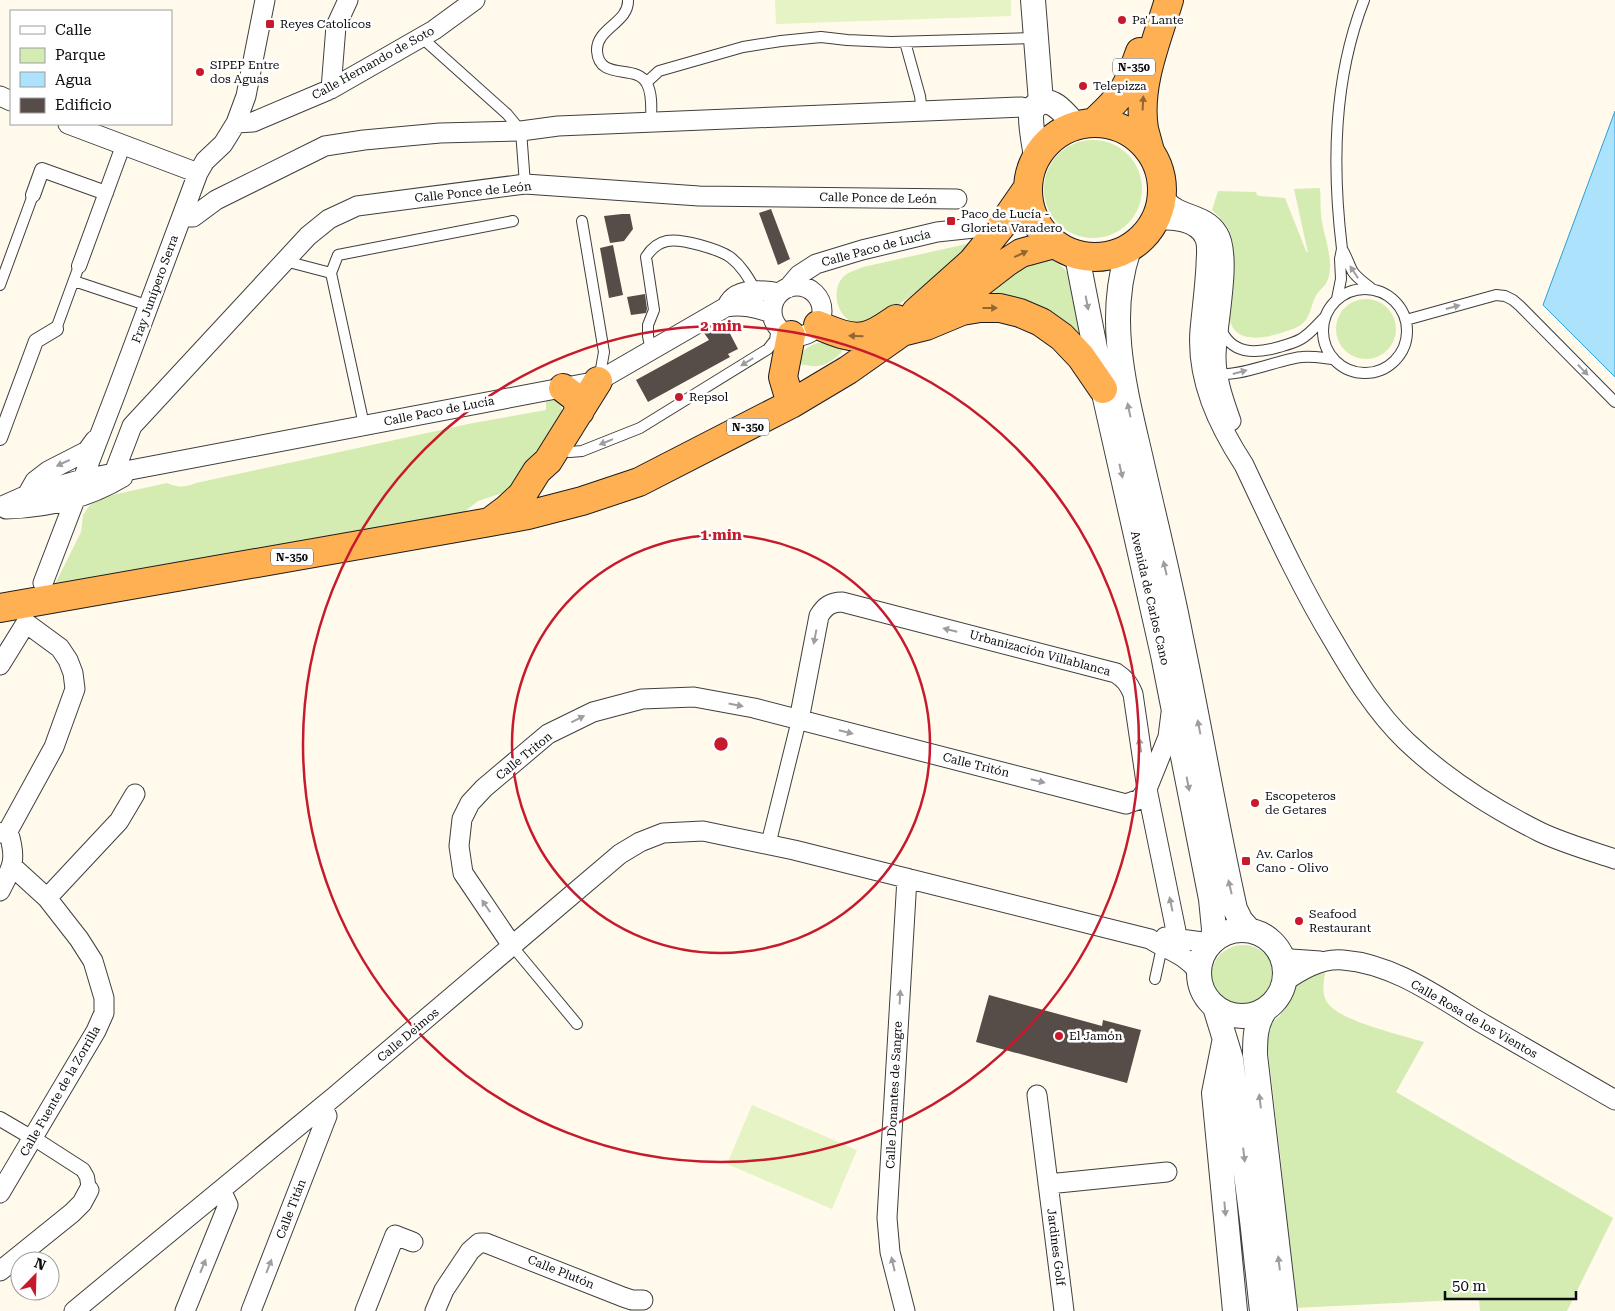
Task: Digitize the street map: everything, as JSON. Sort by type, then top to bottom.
[{"type":"highway","name":"N-350","points":[[1084,124],[1112,105],[1123,91],[1142,46],[1156,0]]},
{"type":"highway","name":"N-350","points":[[1150,151],[1144,128],[1144,86],[1169,0]]},
{"type":"highway","points":[[1152,57],[1181,0]]},
{"type":"highway","name":"N-350","points":[[1084,124],[1106,124],[1125,130],[1142,141],[1150,151],[1158,165],[1162,179],[1160,210],[1144,237],[1129,249],[1104,258],[1090,258],[1066,250],[1042,233],[1034,220],[1029,205],[1028,178],[1036,156],[1053,137],[1064,130],[1084,124]]},
{"type":"highway","name":"N-350","points":[[915,323],[972,262],[1002,225],[1027,189]]},
{"type":"highway","name":"N-350","points":[[0,608],[528,515],[582,501],[639,482],[791,404],[848,370],[915,323],[963,295],[1021,253],[1066,250]]},
{"type":"highway","points":[[818,325],[848,336],[864,336],[904,314],[915,323],[980,308],[1000,308],[1020,312],[1041,322],[1062,337],[1081,357],[1103,389]]},
{"type":"highway","points":[[780,325],[783,377],[791,404]]},
{"type":"highway","points":[[490,522],[522,495],[537,470],[552,455],[598,381]]},
{"type":"highway","points":[[563,388],[576,398],[580,411]]},
{"type":"highway","points":[[552,455],[547,474],[550,486],[557,496],[567,500],[582,501]]},
{"type":"street","name":"Fray Junípero Serra","points":[[43,583],[198,174],[205,162],[223,144],[236,123],[246,96],[265,0]]},
{"type":"street","points":[[331,89],[336,26],[348,0]]},
{"type":"street","name":"Calle Hernando de Soto","points":[[236,123],[253,122],[331,89],[434,30],[475,0]]},
{"type":"street","points":[[1033,0],[1036,38],[1037,106],[1031,118],[1036,156]]},
{"type":"street","points":[[182,217],[193,217],[216,200],[326,146],[364,140],[440,133],[521,131],[558,126],[1021,107],[1037,106],[1049,102],[1084,124]]},
{"type":"street","points":[[70,125],[198,174]]},
{"type":"street","points":[[80,266],[123,146]]},
{"type":"street","points":[[33,195],[42,170],[106,193]]},
{"type":"street","name":"Calle Ponce de León","points":[[114,473],[132,426],[308,236],[329,220],[357,206],[525,184],[698,196],[957,199]]},
{"type":"street","points":[[1162,194],[1175,208],[1209,223],[1218,233],[1223,244],[1225,261],[1216,358],[1220,386],[1244,465]]},
{"type":"street","points":[[1155,221],[1166,219],[1181,221],[1194,226],[1205,238],[1207,248],[1200,332],[1202,375],[1210,401],[1244,465],[1314,609],[1349,668],[1374,705],[1406,740],[1439,770],[1495,807],[1542,833],[1615,860]]},
{"type":"street","name":"Calle Paco de Lucía","points":[[0,508],[28,501],[83,479],[598,381],[726,307],[728,302],[735,296],[756,291],[784,290],[798,275],[816,264],[862,250],[937,232],[1002,225]]},
{"type":"street","name":"Avenida de Carlos Cano","points":[[1129,249],[1123,266],[1118,307],[1120,355],[1128,404],[1181,638],[1235,908],[1241,921],[1249,930]]},
{"type":"street","name":"Avenida de Carlos Cano","points":[[1066,250],[1103,389],[1172,701],[1211,899],[1214,929],[1212,942]]},
{"type":"street","points":[[726,307],[746,306],[798,336],[806,335],[818,325],[822,310],[816,296],[810,290],[803,287],[796,286],[784,290],[772,305],[780,325]]},
{"type":"street","points":[[0,438],[36,340],[56,329]]},
{"type":"street","points":[[58,542],[57,533],[47,515],[28,501],[35,481],[48,471],[87,451],[101,433]]},
{"type":"street","name":"Calle Paco de Lucía","points":[[28,501],[46,505],[76,498],[110,484],[135,469]]},
{"type":"street","name":"Urbanización Villablanca","points":[[799,720],[819,616],[828,605],[835,602],[842,602],[1116,673],[1124,678],[1133,694],[1147,789],[1176,931],[1166,944]]},
{"type":"street","points":[[0,665],[26,623],[60,648],[68,660],[73,673],[75,689],[54,747],[4,832],[13,846],[0,891]]},
{"type":"street","name":"Calle Triton","points":[[513,947],[463,873],[459,846],[462,819],[470,802],[484,788],[548,734],[593,712],[642,699],[694,696],[754,708],[799,720]]},
{"type":"street","points":[[1147,789],[1168,737],[1172,701]]},
{"type":"street","points":[[768,845],[799,720]]},
{"type":"street","name":"Calle Tritón","points":[[799,720],[1126,804],[1140,799],[1147,789]]},
{"type":"street","points":[[46,898],[119,821],[135,794]]},
{"type":"street","name":"Calle Deimos","points":[[74,1311],[323,1107],[620,854],[640,842],[663,833],[704,831],[794,850],[1166,944],[1212,942]]},
{"type":"street","name":"Calle Fuente de la Zorrilla","points":[[0,1193],[96,1031],[104,1013],[104,998],[93,961],[79,939],[46,898],[6,866]]},
{"type":"street","name":"Calle Donantes de Sangre","points":[[905,1311],[890,1252],[887,1218],[908,878]]},
{"type":"street","points":[[1239,930],[1249,930],[1259,933],[1276,946],[1284,965],[1284,982],[1273,1004],[1255,1015],[1245,1017],[1224,1013],[1215,1008],[1202,991],[1198,971],[1202,956],[1212,942],[1220,935],[1239,930]]},
{"type":"street","points":[[1166,944],[1189,960],[1198,971]]},
{"type":"street","name":"Calle Rosa de los Vientos","points":[[1281,955],[1291,959],[1342,960],[1388,970],[1615,1100]]},
{"type":"street","name":"Calle Rosa de los Vientos","points":[[1284,982],[1298,972],[1326,961]]},
{"type":"street","points":[[1215,1008],[1231,1059],[1262,1311]]},
{"type":"street","points":[[1265,1010],[1257,1026],[1255,1055],[1285,1311]]},
{"type":"street","points":[[1224,1038],[1214,1093],[1234,1311]]},
{"type":"street","name":"Jardines Golf","points":[[1037,1095],[1064,1311]]},
{"type":"street","name":"Calle Titán","points":[[251,1311],[327,1116],[323,1107]]},
{"type":"street","points":[[0,1119],[82,1170],[87,1177],[89,1190],[82,1203],[72,1213],[0,1271]]},
{"type":"street","points":[[1048,1184],[1168,1172]]},
{"type":"street","points":[[185,1311],[228,1205],[221,1190]]},
{"type":"street","points":[[365,1311],[395,1235],[413,1242]]},
{"type":"street","name":"Calle Plutón","points":[[434,1311],[444,1290],[470,1250],[480,1243],[486,1243],[623,1297],[632,1300],[643,1300]]},
{"type":"lane","points":[[628,0],[626,12],[602,36],[598,43],[598,58],[610,70],[637,74],[647,82],[651,123]]},
{"type":"lane","points":[[1337,299],[1341,279],[1340,259],[1342,249],[1335,170],[1336,136],[1342,79],[1351,40],[1364,0]]},
{"type":"lane","points":[[421,37],[507,114],[521,131],[525,184]]},
{"type":"lane","points":[[647,82],[658,71],[743,47],[821,37],[905,42],[1036,38]]},
{"type":"lane","points":[[905,42],[920,96],[922,112]]},
{"type":"lane","points":[[0,284],[33,195]]},
{"type":"lane","points":[[364,425],[331,273],[338,255],[513,221]]},
{"type":"lane","points":[[582,221],[604,352],[598,381]]},
{"type":"lane","points":[[651,351],[648,325],[654,310],[646,257],[651,249],[658,244],[667,240],[676,240],[717,249],[731,258],[742,269],[756,291]]},
{"type":"lane","points":[[1207,248],[1215,268],[1209,351],[1214,370],[1218,374],[1229,375],[1297,358],[1333,359]]},
{"type":"lane","points":[[1342,249],[1358,278],[1397,303],[1406,320],[1406,340],[1403,350],[1397,358],[1389,365],[1375,372],[1360,373],[1341,366],[1333,359],[1323,339],[1322,328],[1328,310],[1337,299],[1354,290],[1373,289]]},
{"type":"lane","points":[[285,261],[331,273]]},
{"type":"lane","points":[[56,329],[80,266]]},
{"type":"lane","points":[[74,281],[149,306]]},
{"type":"lane","points":[[1406,320],[1485,297],[1505,296],[1520,306],[1615,402]]},
{"type":"lane","points":[[1218,322],[1223,335],[1230,342],[1245,351],[1256,352],[1300,340],[1310,333],[1325,317]]},
{"type":"lane","points":[[552,455],[582,451],[640,428],[768,349],[776,340],[780,325]]},
{"type":"lane","points":[[1155,979],[1166,944]]},
{"type":"lane","points":[[513,947],[577,1024]]},
{"type":"green space","points":[[775,0],[1011,0],[1011,16],[776,24]]},
{"type":"green space","points":[[1093,140],[1112,144],[1128,154],[1138,170],[1142,189],[1138,208],[1128,224],[1112,234],[1093,238],[1074,234],[1058,224],[1048,208],[1044,189],[1048,170],[1058,154],[1074,144]]},
{"type":"green space","points":[[1320,188],[1321,218],[1330,258],[1330,272],[1325,285],[1315,298],[1307,318],[1300,326],[1265,337],[1257,338],[1242,335],[1236,331],[1229,316],[1233,247],[1229,230],[1212,210],[1218,191],[1256,192],[1260,196],[1285,198],[1308,253],[1294,189]]},
{"type":"green space","points":[[971,243],[919,290],[872,320],[861,323],[853,322],[842,313],[838,306],[837,291],[839,284],[843,277],[850,272],[863,267]]},
{"type":"green space","points":[[1046,258],[1060,265],[1070,276],[1083,345],[971,302],[999,276]]},
{"type":"green space","points":[[1360,299],[1372,299],[1388,307],[1394,317],[1396,329],[1394,341],[1388,351],[1372,359],[1360,359],[1344,351],[1336,335],[1336,323],[1344,307]]},
{"type":"green space","points":[[817,343],[842,347],[843,350],[825,364],[816,366],[800,365],[799,361],[803,351]]},
{"type":"green space","points":[[546,400],[556,400],[560,404],[562,411],[560,420],[515,489],[478,501],[464,512],[55,584],[81,532],[83,515],[90,505],[103,497],[167,483],[175,486],[185,486],[473,423],[546,410]]},
{"type":"green space","points":[[1243,945],[1255,947],[1266,954],[1273,965],[1275,977],[1273,989],[1266,1000],[1255,1007],[1243,1009],[1231,1007],[1220,1000],[1213,989],[1211,977],[1213,965],[1220,954],[1231,947]]},
{"type":"green space","points":[[1325,972],[1324,995],[1333,1009],[1357,1021],[1424,1042],[1396,1092],[1613,1218],[1567,1311],[1480,1311],[1479,1299],[1294,1308],[1281,1161],[1268,1051],[1268,1026],[1280,1016],[1293,991],[1295,978]]},
{"type":"green space","points":[[752,1105],[857,1150],[832,1209],[727,1164]]},
{"type":"water","points":[[1615,111],[1615,377],[1543,305]]},
{"type":"building","points":[[771,209],[790,259],[778,265],[759,213]]},
{"type":"building","points":[[630,214],[633,229],[624,241],[610,243],[604,216]]},
{"type":"building","points":[[613,245],[623,295],[609,298],[600,248]]},
{"type":"building","points":[[645,294],[646,313],[631,315],[627,297]]},
{"type":"building","points":[[724,322],[738,349],[728,354],[730,357],[648,402],[636,380],[709,340],[704,333]]},
{"type":"building","name":"El Jamón","points":[[989,995],[1102,1026],[1103,1020],[1141,1030],[1127,1083],[976,1042]]},
{"type":"place","name":"Pa' Lante","points":[[1122,20]]},
{"type":"place","name":"Reyes Catolicos","points":[[270,24]]},
{"type":"place","name":"SIPEP Entre dos Aguas","points":[[200,72]]},
{"type":"place","name":"Telepizza","points":[[1083,86]]},
{"type":"place","name":"Paco de Lucía - Glorieta Varadero","points":[[951,221]]},
{"type":"place","name":"Repsol","points":[[679,397]]},
{"type":"place","name":"Escopeteros de Getares","points":[[1255,803]]},
{"type":"place","name":"Av. Carlos Cano - Olivo","points":[[1246,861]]},
{"type":"place","name":"Seafood Restaurant","points":[[1299,921]]},
{"type":"place","name":"El Jamón","points":[[1059,1036]]}]
